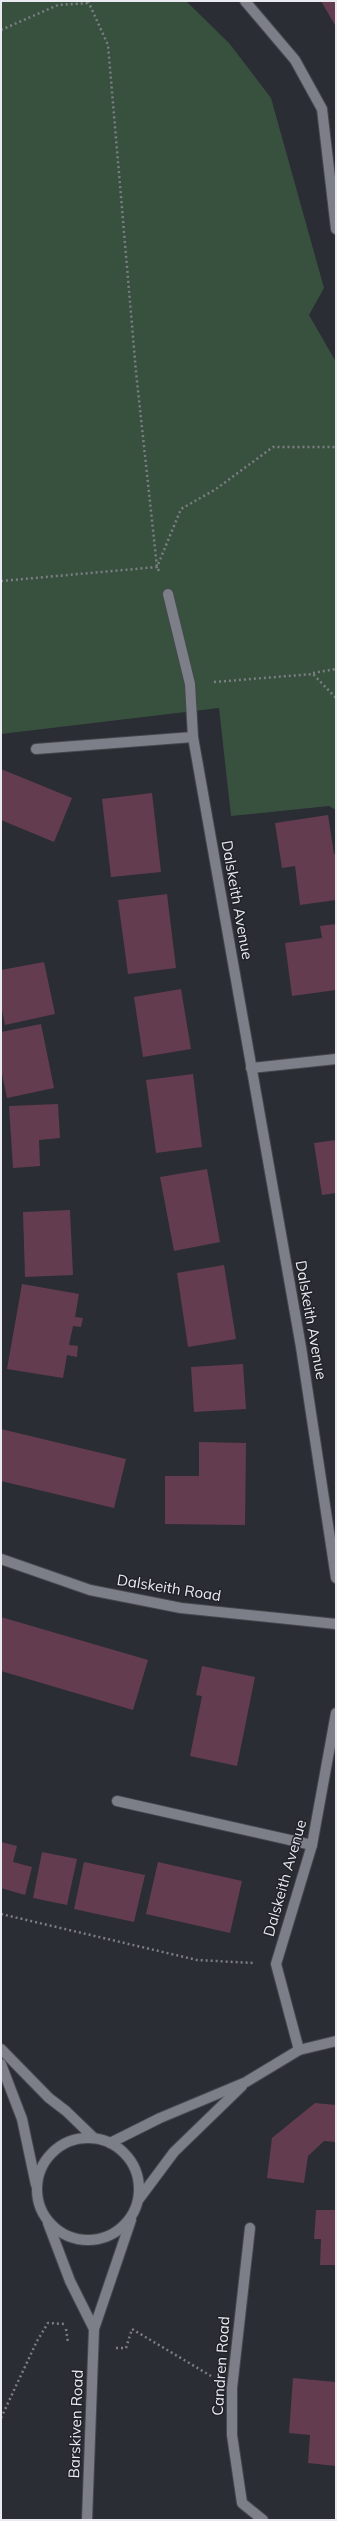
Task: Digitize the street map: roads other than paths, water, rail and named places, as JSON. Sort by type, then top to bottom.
[{"type":"street","points":[[245,1],[296,60],[322,108],[333,165],[336,229]]},
{"type":"street","name":"Dalskeith Avenue","points":[[168,594],[190,684],[193,737],[301,1347],[336,1578]]},
{"type":"street","points":[[36,749],[193,737]]},
{"type":"street","points":[[251,1068],[336,1059]]},
{"type":"street","name":"Dalskeith Road","points":[[1,1559],[90,1590],[181,1608],[336,1624]]},
{"type":"street","name":"Dalskeith Avenue","points":[[299,2050],[276,1964],[312,1845],[336,1713]]},
{"type":"street","points":[[117,1801],[312,1845]]},
{"type":"street","points":[[110,2143],[160,2118],[246,2082],[299,2050],[336,2041]]},
{"type":"street","points":[[1,2048],[49,2098],[66,2111],[94,2138]]},
{"type":"street","points":[[1,2064],[22,2119],[39,2205],[47,2221],[59,2232],[70,2237],[91,2241],[108,2237],[122,2228],[132,2215],[139,2200],[174,2152],[246,2082]]},
{"type":"street","points":[[37,2192],[40,2172],[48,2157],[61,2145],[77,2139],[94,2138],[110,2143],[124,2153],[135,2167],[139,2183],[139,2200]]},
{"type":"street","name":"Barskiven Road","points":[[87,2520],[94,2329],[132,2215]]},
{"type":"street","name":"Barskiven Road","points":[[47,2221],[70,2281],[94,2329]]},
{"type":"street","name":"Candren Road","points":[[250,2228],[232,2388],[232,2435],[242,2503],[263,2520]]}]
